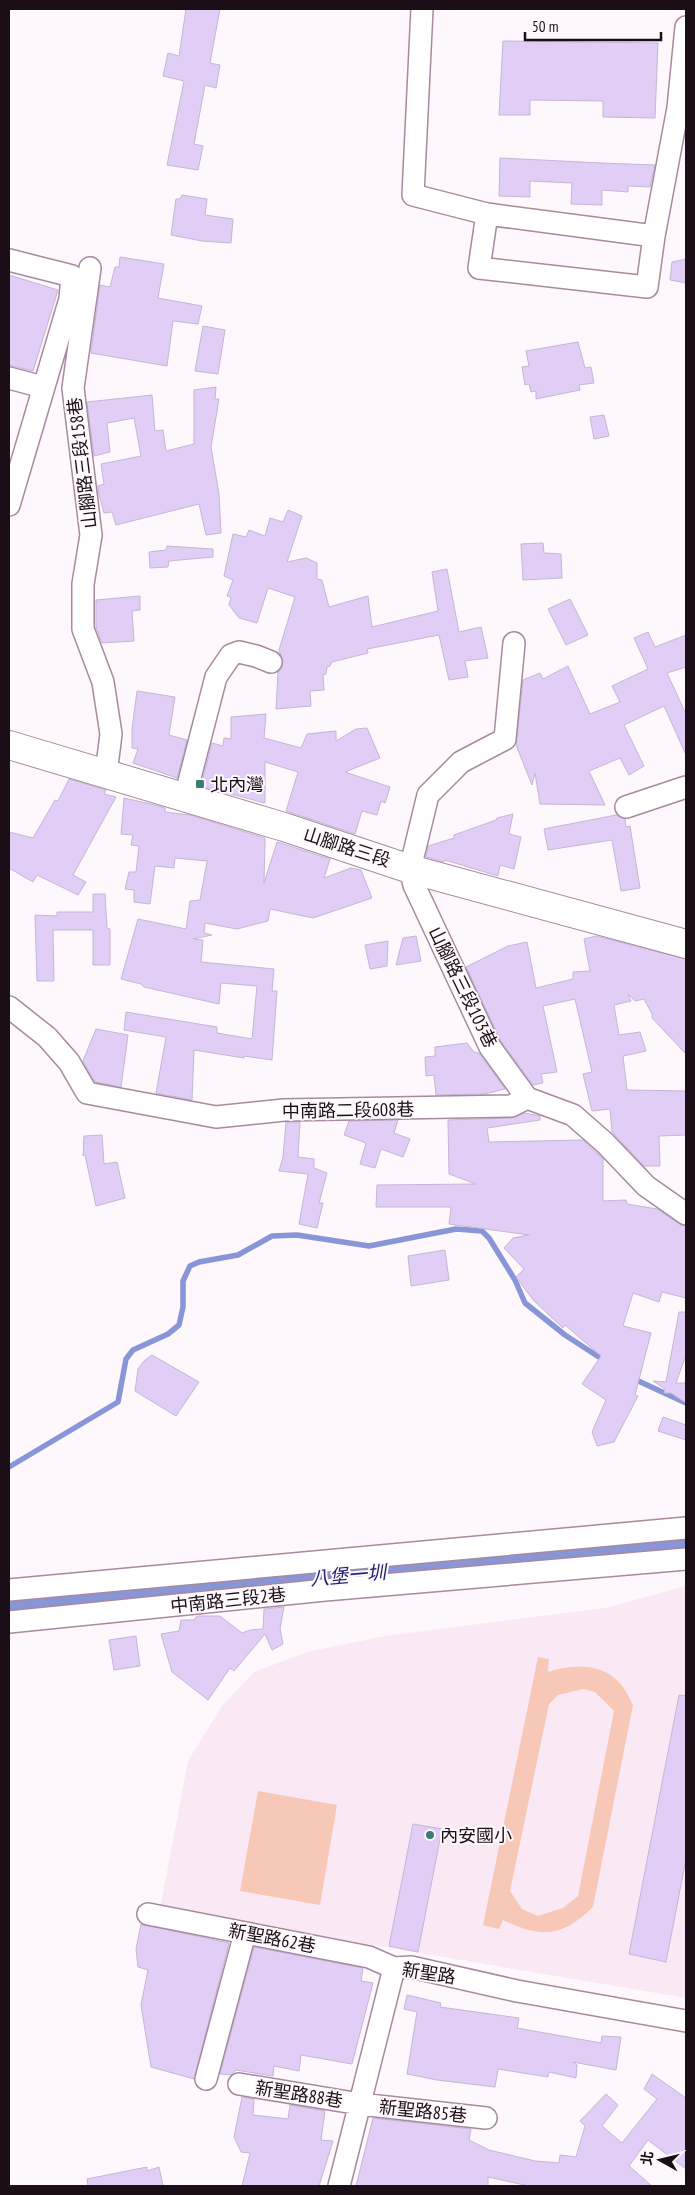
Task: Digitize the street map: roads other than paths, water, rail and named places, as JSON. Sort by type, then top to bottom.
[{"type":"main road","name":"山腳路三段","points":[[9,745],[284,827],[410,869],[686,944]]},
{"type":"street","points":[[422,9],[413,195],[487,214],[654,236]]},
{"type":"street","points":[[487,214],[479,268],[647,287],[654,236],[682,108],[686,27]]},
{"type":"street","points":[[9,260],[72,276],[70,299],[9,506]]},
{"type":"street","name":"山腳路三段158巷","points":[[90,268],[72,388],[91,535],[83,584],[83,629],[104,691],[111,734],[106,774]]},
{"type":"street","points":[[9,378],[43,387]]},
{"type":"street","points":[[410,869],[428,795],[461,762],[505,739],[514,643]]},
{"type":"street","points":[[185,798],[216,677],[231,655],[239,652],[272,662]]},
{"type":"street","points":[[626,808],[686,787]]},
{"type":"street","name":"山腳路三段103巷","points":[[410,869],[414,884],[490,1047],[527,1098]]},
{"type":"street","name":"中南路二段608巷","points":[[9,1007],[47,1037],[69,1062],[87,1093],[216,1117],[284,1110],[511,1106],[527,1098]]},
{"type":"street","points":[[527,1098],[573,1115],[605,1143],[646,1186],[686,1214]]},
{"type":"street","points":[[9,1590],[686,1528]]},
{"type":"street","name":"中南路三段2巷","points":[[9,1622],[325,1590],[686,1558]]},
{"type":"street","name":"新聖路62巷","points":[[148,1914],[369,1957],[394,1968]]},
{"type":"street","points":[[206,2079],[245,1933]]},
{"type":"street","name":"新聖路","points":[[339,2186],[394,1968],[411,1967],[518,1991],[686,2021]]},
{"type":"street","name":"新聖路88巷","points":[[239,2084],[360,2104]]},
{"type":"street","name":"新聖路85巷","points":[[360,2104],[486,2118]]},
{"type":"waterway","points":[[9,1467],[118,1402],[126,1359],[133,1350],[168,1334],[179,1325],[183,1307],[183,1281],[190,1266],[199,1262],[238,1255],[272,1236],[297,1235],[369,1246],[456,1229],[482,1231],[489,1238],[515,1280],[525,1303],[565,1335],[605,1361]]},
{"type":"waterway","points":[[634,1379],[686,1403]]},
{"type":"waterway","name":"八堡一圳","points":[[9,1605],[686,1545]]},
{"type":"place","name":"北內灣","points":[[200,784]]},
{"type":"place","name":"內安國小","points":[[430,1835]]}]
